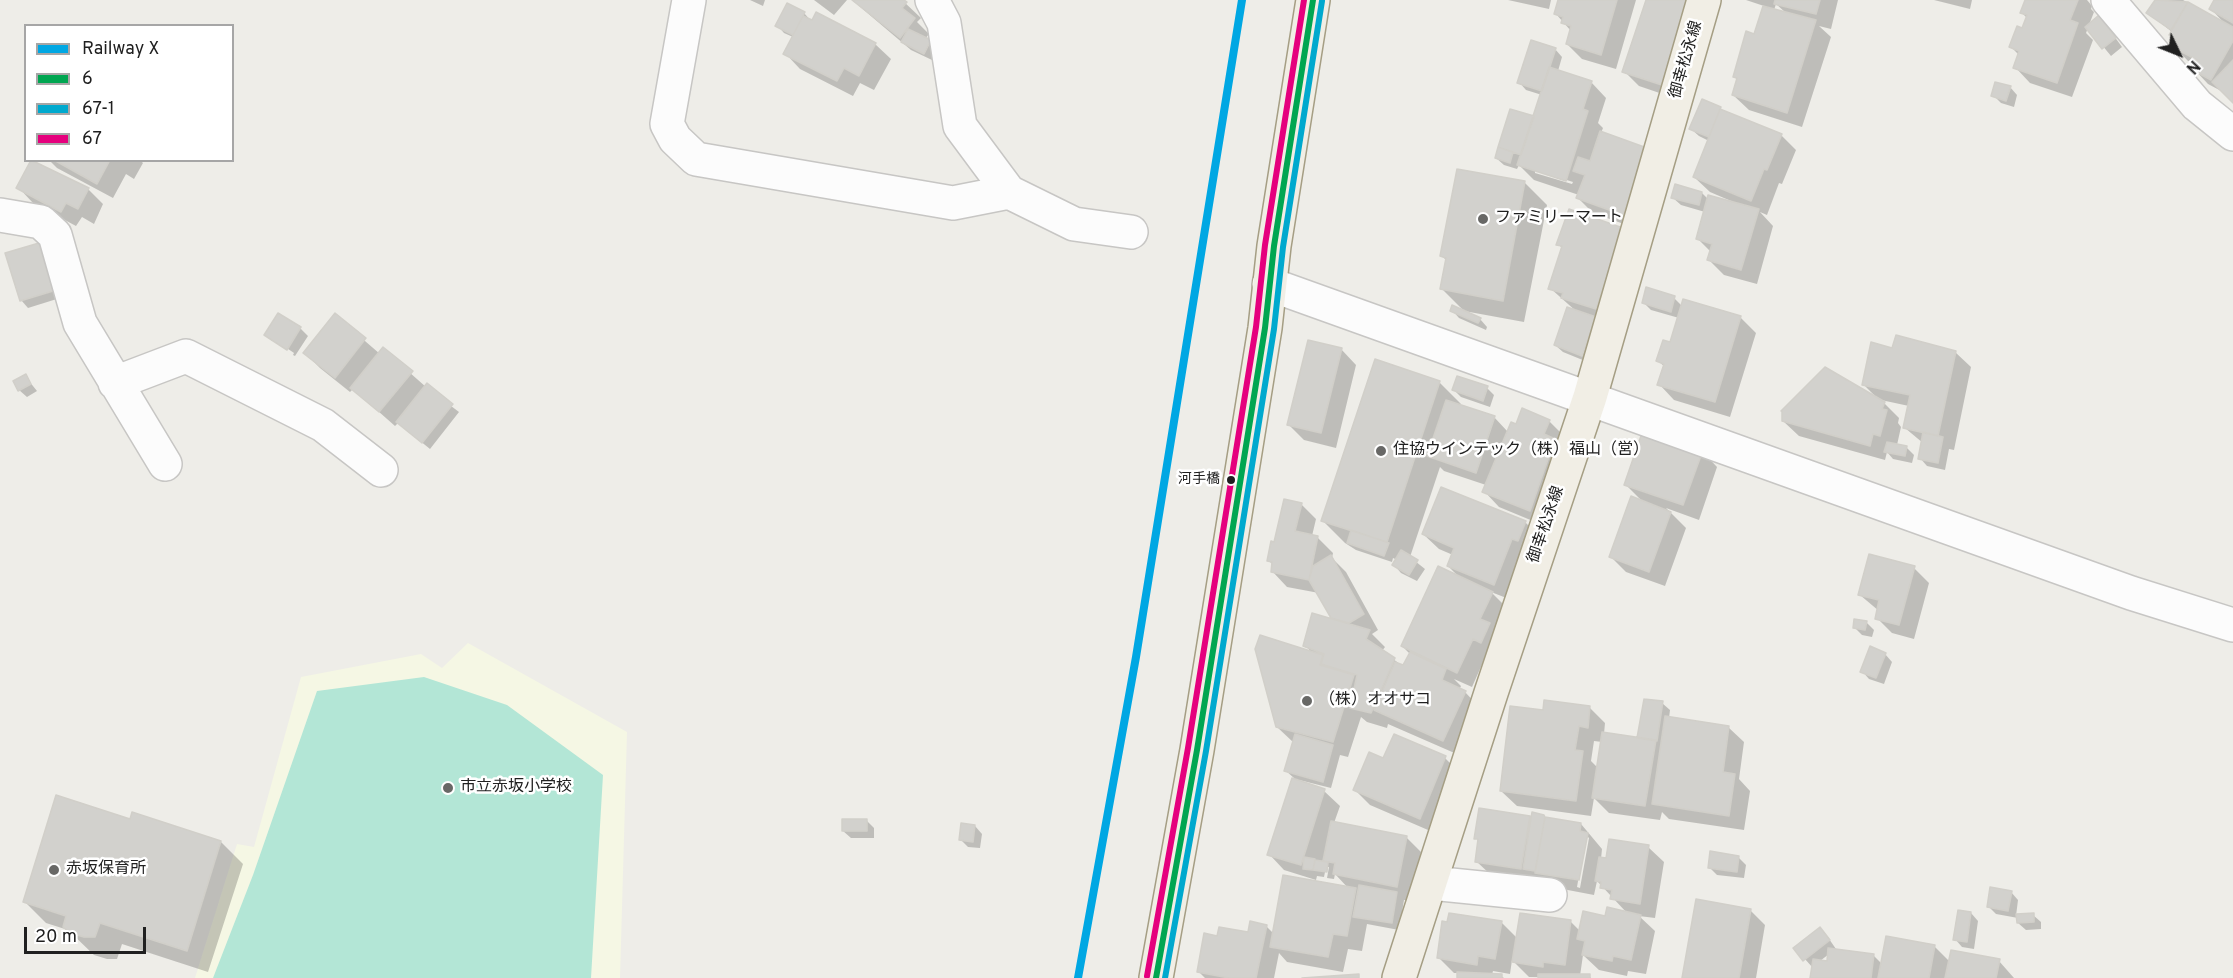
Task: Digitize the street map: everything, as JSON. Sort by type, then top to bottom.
[{"type":"main road","points":[[1156,978],[1197,750],[1265,327],[1269,284],[1314,0]]},
{"type":"main road","name":"御幸松永線","points":[[1399,978],[1590,397],[1704,0]]},
{"type":"street","points":[[688,0],[667,124],[675,139],[696,159],[953,202],[1009,192]]},
{"type":"street","points":[[932,0],[944,23],[960,126],[1009,192],[1074,224],[1131,232]]},
{"type":"street","points":[[2108,0],[2197,105],[2233,134]]},
{"type":"street","points":[[0,215],[41,222],[55,235],[80,322],[165,464]]},
{"type":"street","points":[[1269,284],[1590,397],[2131,593],[2233,625]]},
{"type":"street","points":[[115,383],[186,356],[323,425],[381,470]]},
{"type":"street","points":[[1431,883],[1550,896]]},
{"type":"shaded area","name":"市立赤坂小学校","points":[[468,643],[627,732],[620,978],[195,978],[237,844],[254,847],[301,677],[421,654],[442,668]]},
{"type":"green space","name":"市立赤坂小学校","points":[[424,677],[507,705],[603,775],[591,978],[213,978],[253,875],[317,691]]},
{"type":"building","points":[[852,0],[904,0],[907,2],[902,8],[915,18],[900,38]]},
{"type":"building","points":[[1558,0],[1617,0],[1601,55],[1566,44],[1571,26],[1561,23],[1563,17],[1554,14]]},
{"type":"building","points":[[1646,0],[1693,0],[1665,86],[1622,72]]},
{"type":"building","points":[[1775,0],[1820,0],[1816,14],[1774,4]]},
{"type":"building","points":[[2025,0],[2078,0],[2070,20],[2078,23],[2057,83],[2013,68],[2019,51],[2009,47],[2017,26],[2022,28],[2027,15],[2020,13]]},
{"type":"building","points":[[2155,0],[2188,2],[2171,30],[2146,13]]},
{"type":"building","points":[[2214,0],[2233,0],[2233,23],[2209,9]]},
{"type":"building","points":[[2188,2],[2233,27],[2233,41],[2211,80],[2191,69],[2197,60],[2171,46],[2175,39],[2169,35]]},
{"type":"building","points":[[787,3],[805,12],[793,35],[775,26]]},
{"type":"building","points":[[1763,6],[1816,20],[1787,113],[1732,95],[1737,78],[1733,77],[1746,31],[1754,34]]},
{"type":"building","points":[[816,12],[876,43],[859,76],[844,68],[837,81],[783,54],[803,16],[812,20]]},
{"type":"building","points":[[2099,15],[2116,38],[2102,49],[2085,27]]},
{"type":"building","points":[[908,29],[931,40],[924,54],[901,42]]},
{"type":"building","points":[[1531,40],[1556,48],[1542,91],[1517,83]]},
{"type":"building","points":[[2233,60],[2233,103],[2212,82]]},
{"type":"building","points":[[1549,67],[1592,81],[1583,109],[1588,111],[1566,181],[1517,165]]},
{"type":"building","points":[[1995,82],[2011,86],[2006,101],[1991,96]]},
{"type":"building","points":[[1702,99],[1721,107],[1709,137],[1689,129]]},
{"type":"building","points":[[1510,109],[1534,116],[1521,155],[1498,147]]},
{"type":"building","points":[[1720,109],[1782,134],[1751,201],[1693,177]]},
{"type":"building","points":[[1600,131],[1647,148],[1623,215],[1576,198],[1585,175],[1573,171],[1578,157],[1590,161]]},
{"type":"building","points":[[1498,147],[1513,152],[1510,163],[1495,158]]},
{"type":"building","points":[[30,162],[35,162],[89,188],[78,209],[66,203],[61,212],[16,188]]},
{"type":"building","points":[[58,162],[109,162],[97,184]]},
{"type":"building","name":"ファミリーマート","points":[[1457,169],[1525,181],[1503,301],[1440,289],[1446,258],[1440,256]]},
{"type":"building","points":[[1675,184],[1702,192],[1699,205],[1671,198]]},
{"type":"building","points":[[1708,195],[1759,209],[1741,270],[1707,260],[1712,244],[1696,239]]},
{"type":"building","points":[[1569,209],[1623,228],[1596,309],[1561,298],[1563,293],[1548,289],[1562,246],[1556,245]]},
{"type":"building","points":[[39,243],[53,291],[20,301],[5,253]]},
{"type":"building","points":[[1646,287],[1675,296],[1671,312],[1642,303]]},
{"type":"building","points":[[1683,299],[1741,316],[1715,402],[1657,385],[1664,364],[1656,361],[1663,340],[1670,342]]},
{"type":"building","points":[[1452,305],[1481,318],[1478,323],[1450,311]]},
{"type":"building","points":[[1567,307],[1596,317],[1582,356],[1554,345]]},
{"type":"building","points":[[278,313],[301,327],[287,350],[264,335]]},
{"type":"building","points":[[335,313],[366,338],[335,378],[303,353]]},
{"type":"building","points":[[1896,335],[1956,351],[1938,436],[1903,428],[1910,395],[1862,385],[1871,342],[1892,348]]},
{"type":"building","points":[[1308,340],[1342,348],[1321,433],[1287,425]]},
{"type":"building","points":[[383,347],[413,371],[379,412],[350,388]]},
{"type":"building","name":"住協ウインテック（株）福山（営）","points":[[1375,359],[1440,381],[1387,542],[1321,521]]},
{"type":"building","points":[[1825,367],[1885,402],[1882,409],[1887,410],[1880,436],[1873,434],[1870,446],[1782,421],[1781,411]]},
{"type":"building","points":[[26,374],[31,384],[18,391],[13,381]]},
{"type":"building","points":[[1457,376],[1488,386],[1483,401],[1452,390]]},
{"type":"building","points":[[427,383],[453,404],[422,443],[396,422]]},
{"type":"building","points":[[1446,400],[1495,416],[1476,473],[1427,456]]},
{"type":"building","points":[[1522,408],[1550,420],[1544,434],[1555,439],[1530,511],[1482,492],[1511,422],[1516,424]]},
{"type":"building","points":[[1643,430],[1703,450],[1683,505],[1624,485]]},
{"type":"building","points":[[1923,432],[1943,437],[1938,463],[1918,459]]},
{"type":"building","points":[[1887,442],[1907,446],[1905,456],[1884,452]]},
{"type":"building","points":[[1441,487],[1526,521],[1518,541],[1512,539],[1494,585],[1447,566],[1454,548],[1422,534]]},
{"type":"building","points":[[1631,496],[1671,512],[1649,572],[1609,557]]},
{"type":"building","points":[[1284,499],[1302,503],[1295,531],[1318,536],[1309,580],[1271,572],[1272,562],[1267,561]]},
{"type":"building","points":[[1351,530],[1389,543],[1384,556],[1347,543]]},
{"type":"building","points":[[1401,550],[1418,560],[1409,575],[1392,565]]},
{"type":"building","points":[[1869,554],[1915,566],[1899,625],[1875,619],[1879,600],[1858,595]]},
{"type":"building","points":[[1331,555],[1364,614],[1349,623],[1331,618],[1309,580],[1313,566]]},
{"type":"building","name":"（株）オオサコ","points":[[1438,566],[1493,592],[1480,619],[1490,623],[1481,643],[1473,639],[1457,673],[1401,646]]},
{"type":"building","points":[[1312,613],[1370,630],[1366,639],[1395,658],[1371,713],[1350,708],[1357,675],[1321,664],[1324,654],[1303,646]]},
{"type":"building","points":[[1854,619],[1867,621],[1865,630],[1853,628]]},
{"type":"building","name":"（株）オオサコ","points":[[1260,635],[1323,655],[1320,665],[1354,675],[1333,742],[1276,727],[1255,649]]},
{"type":"building","points":[[1870,646],[1886,653],[1876,678],[1860,672]]},
{"type":"building","points":[[1410,652],[1446,669],[1442,680],[1466,691],[1443,741],[1374,710],[1395,662],[1403,665]]},
{"type":"building","points":[[1644,699],[1663,701],[1657,741],[1637,738]]},
{"type":"building","points":[[1544,700],[1590,706],[1588,728],[1579,726],[1575,750],[1583,751],[1576,801],[1500,791],[1510,706],[1543,710]]},
{"type":"building","points":[[1665,716],[1729,726],[1723,772],[1735,774],[1729,816],[1652,804]]},
{"type":"building","points":[[1602,732],[1656,740],[1645,806],[1592,798]]},
{"type":"building","points":[[1295,734],[1333,745],[1323,782],[1284,771]]},
{"type":"building","points":[[1394,734],[1446,756],[1420,819],[1353,790],[1369,752],[1383,758]]},
{"type":"building","points":[[1292,778],[1325,789],[1301,865],[1267,855]]},
{"type":"building","points":[[56,795],[130,819],[132,812],[221,841],[187,951],[100,923],[95,937],[70,933],[63,927],[66,916],[23,902]]},
{"type":"building","points":[[1479,808],[1530,816],[1521,869],[1475,862],[1478,839],[1474,839]]},
{"type":"building","points":[[1532,812],[1545,817],[1535,871],[1523,869]]},
{"type":"building","points":[[1545,817],[1581,823],[1580,831],[1588,833],[1579,880],[1535,873]]},
{"type":"building","points":[[842,819],[867,819],[867,831],[842,831]]},
{"type":"building","points":[[1331,821],[1407,836],[1397,887],[1333,874],[1335,863],[1323,861]]},
{"type":"building","points":[[961,823],[975,825],[973,842],[959,840]]},
{"type":"building","points":[[1609,839],[1649,845],[1640,904],[1610,899],[1612,890],[1600,888],[1601,882],[1595,881],[1599,857],[1606,858]]},
{"type":"building","points":[[1710,851],[1739,856],[1737,872],[1708,868]]},
{"type":"building","points":[[1304,857],[1315,859],[1313,870],[1303,869]]},
{"type":"building","points":[[1315,860],[1328,862],[1327,872],[1313,870]]},
{"type":"building","points":[[1283,875],[1356,888],[1347,936],[1333,934],[1328,957],[1270,947]]},
{"type":"building","points":[[1359,885],[1397,892],[1392,923],[1353,917]]},
{"type":"building","points":[[1990,887],[2012,891],[2008,911],[1987,907]]},
{"type":"building","points":[[1696,899],[1751,909],[1739,978],[1682,978]]},
{"type":"building","points":[[1607,907],[1641,915],[1631,960],[1613,956],[1612,961],[1582,955],[1585,941],[1577,939],[1583,911],[1605,916]]},
{"type":"building","points":[[1958,910],[1971,912],[1967,942],[1953,940]]},
{"type":"building","points":[[1449,913],[1502,921],[1495,959],[1478,956],[1477,965],[1437,958],[1442,921],[1447,922]]},
{"type":"building","points":[[1520,913],[1571,920],[1565,965],[1543,962],[1543,967],[1512,962]]},
{"type":"building","points":[[2034,913],[2034,922],[2017,923],[2016,914]]},
{"type":"building","points":[[1250,921],[1267,925],[1256,978],[1229,978],[1197,972],[1204,933],[1217,936],[1219,927],[1248,932]]},
{"type":"building","points":[[1820,927],[1830,940],[1803,961],[1793,948]]},
{"type":"building","points":[[1886,936],[1935,945],[1929,978],[1878,978]]},
{"type":"building","points":[[1828,948],[1874,954],[1871,978],[1810,978],[1813,959],[1827,961]]},
{"type":"building","points":[[1951,950],[2000,959],[1996,978],[1945,978]]},
{"type":"building","points":[[1457,972],[1502,974],[1502,978],[1457,978]]},
{"type":"building","points":[[1359,974],[1359,978],[1302,978]]},
{"type":"building","points":[[1538,974],[1590,974],[1590,978],[1538,978]]},
{"type":"rail line","name":"X","points":[[1078,978],[1136,657],[1242,0]]},
{"type":"transit line","name":"67","points":[[1147,976],[1188,748],[1256,327],[1265,245],[1304,0]]},
{"type":"transit line","name":"6","points":[[1156,978],[1197,750],[1265,328],[1274,246],[1313,0]]},
{"type":"transit line","name":"67-1","points":[[1165,978],[1206,751],[1274,329],[1283,247],[1322,1]]},
{"type":"place","name":"ファミリーマート","points":[[1483,219]]},
{"type":"place","name":"住協ウインテック（株）福山（営）","points":[[1381,451]]},
{"type":"place","name":"河手橋","points":[[1231,480]]},
{"type":"place","name":"（株）オオサコ","points":[[1307,701]]},
{"type":"place","name":"市立赤坂小学校","points":[[448,788]]},
{"type":"place","name":"赤坂保育所","points":[[54,870]]}]
